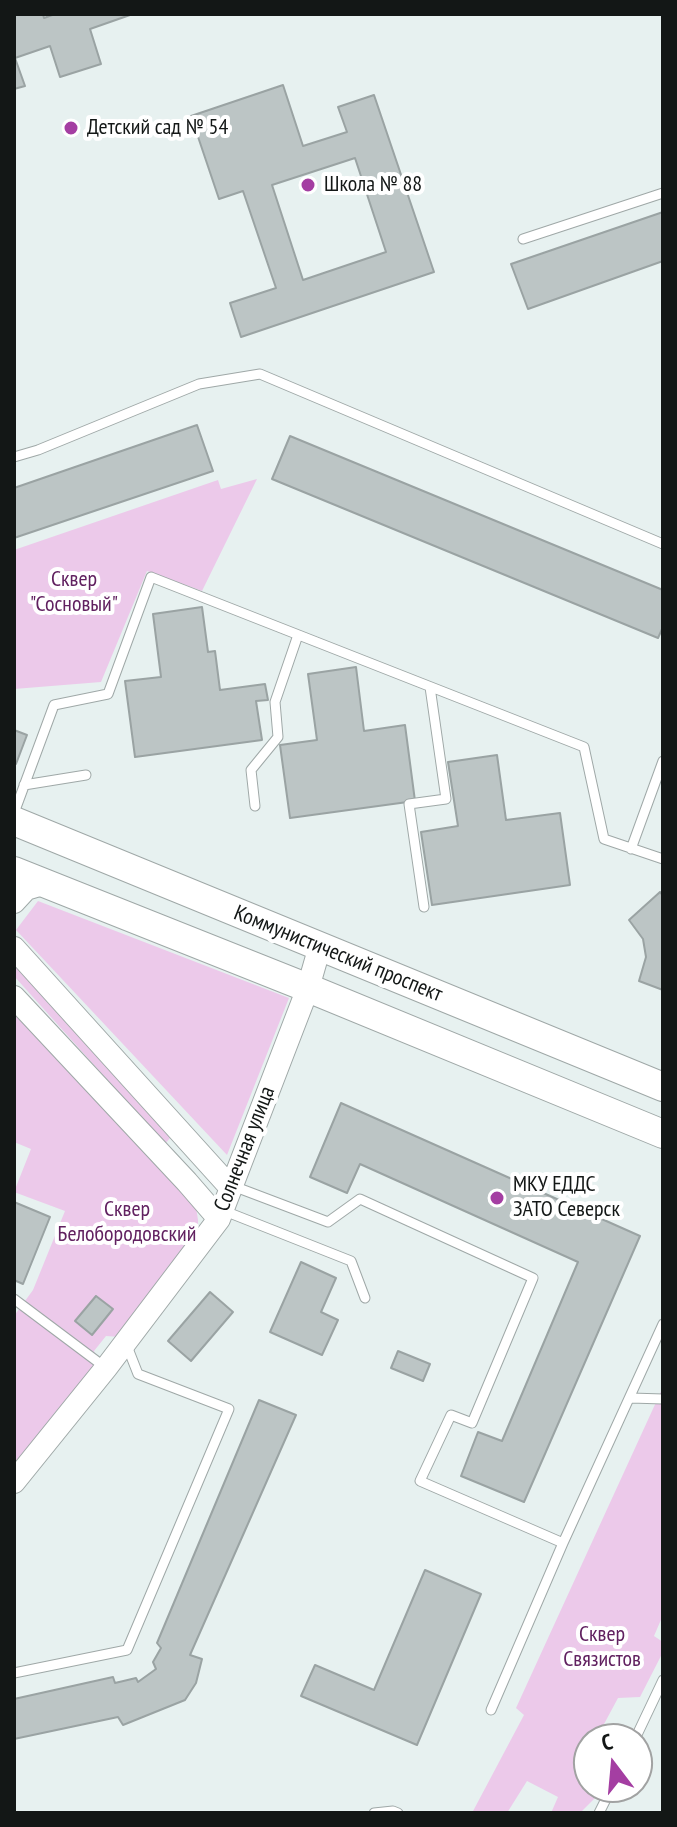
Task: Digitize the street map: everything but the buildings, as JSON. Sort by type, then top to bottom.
[{"type":"main road","name":"Коммунистический проспект","points":[[14,821],[663,1087]]},
{"type":"main road","name":"Коммунистический проспект","points":[[14,871],[663,1134]]},
{"type":"street","points":[[14,902],[26,889],[46,883]]},
{"type":"street","name":"Солнечная улица","points":[[14,1482],[106,1368],[220,1214],[308,988],[320,946]]},
{"type":"street","points":[[14,948],[231,1186]]},
{"type":"street","points":[[14,997],[220,1214]]},
{"type":"lane","points":[[523,239],[663,193]]},
{"type":"lane","points":[[14,457],[199,384],[260,374],[663,544]]},
{"type":"lane","points":[[14,813],[54,705],[108,694],[151,577],[584,747],[604,839],[663,859]]},
{"type":"lane","points":[[255,806],[251,770],[278,737],[275,702],[298,635]]},
{"type":"lane","points":[[424,907],[409,804],[446,799],[430,687]]},
{"type":"lane","points":[[631,849],[663,761]]},
{"type":"lane","points":[[24,785],[86,775]]},
{"type":"lane","points":[[231,1186],[328,1222],[360,1199],[533,1278],[472,1423],[451,1415],[420,1481],[563,1543]]},
{"type":"lane","points":[[220,1214],[351,1261],[365,1298]]},
{"type":"lane","points":[[14,1299],[106,1368]]},
{"type":"lane","points":[[491,1710],[663,1324]]},
{"type":"lane","points":[[14,1673],[127,1650],[229,1409],[138,1374],[125,1343]]},
{"type":"lane","points":[[631,1398],[663,1399]]},
{"type":"lane","points":[[643,1723],[663,1680]]},
{"type":"lane","points":[[374,1813],[398,1813]]},
{"type":"green space","name":"Сквер \"Сосновый\"","points":[[257,479],[202,591],[147,571],[101,682],[14,689],[14,550],[218,480],[221,489]]},
{"type":"green space","name":"Сквер Белобородовский","points":[[38,901],[289,998],[227,1155],[16,930]]},
{"type":"green space","points":[[14,965],[170,1138],[165,1144],[14,976]]},
{"type":"green space","name":"Сквер Белобородовский","points":[[14,1010],[196,1207],[198,1234],[120,1337],[106,1336],[94,1351],[99,1368],[14,1471],[14,1316],[33,1290],[65,1211],[14,1192],[31,1149],[14,1142]]},
{"type":"green space","name":"Сквер Связистов","points":[[663,1387],[663,1615],[654,1636],[663,1642],[663,1652],[640,1697],[618,1698],[605,1723],[573,1723],[573,1803],[590,1803],[580,1813],[551,1813],[558,1797],[527,1781],[507,1813],[472,1813],[524,1715],[516,1708]]},
{"type":"place","name":"Детский сад № 54","points":[[71,128]]},
{"type":"place","name":"Школа № 88","points":[[308,185]]},
{"type":"place","name":"МКУ ЕДДС ЗАТО Северск","points":[[497,1198]]}]
